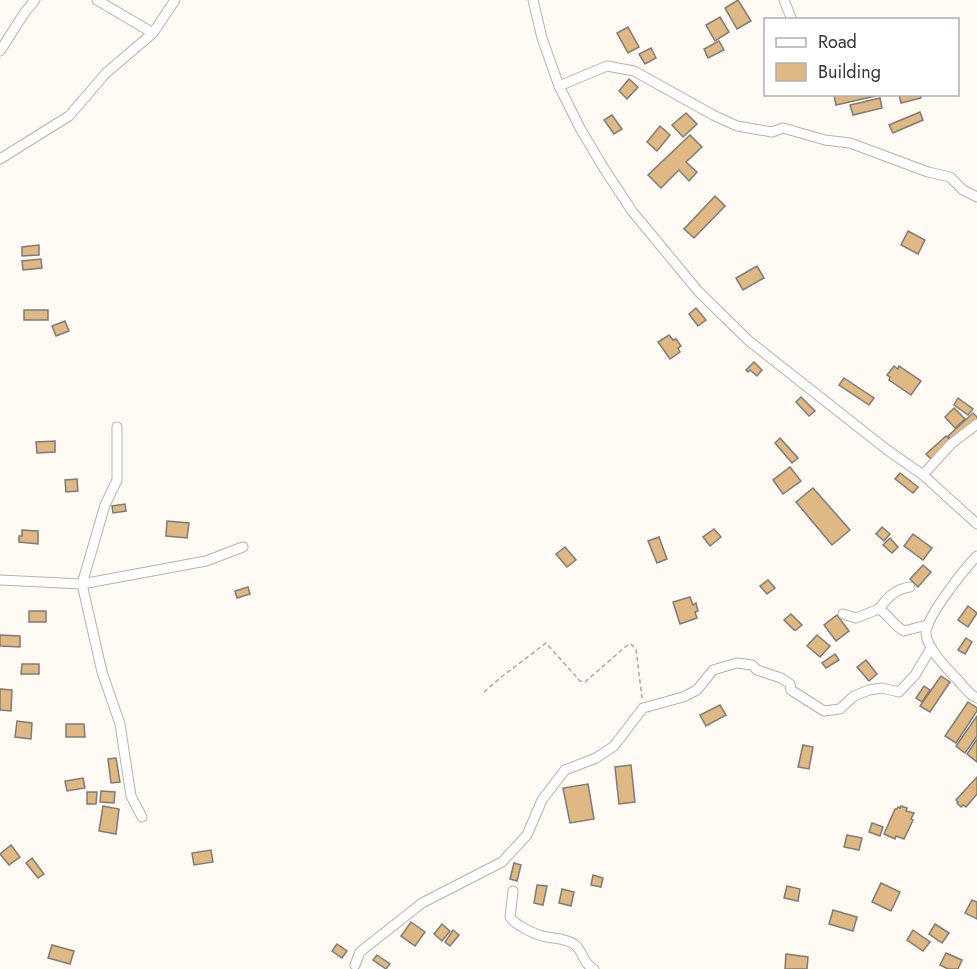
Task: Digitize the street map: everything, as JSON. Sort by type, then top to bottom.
[{"type":"street","points":[[0,51],[35,0]]},
{"type":"street","points":[[97,0],[153,33]]},
{"type":"street","points":[[0,159],[69,116],[106,73],[153,33],[175,0]]},
{"type":"street","points":[[533,0],[542,38],[559,86],[580,128],[632,211],[698,291],[749,341],[923,475],[977,524]]},
{"type":"street","points":[[784,0],[791,18]]},
{"type":"street","points":[[559,86],[607,66],[634,71],[737,126],[772,132],[783,128],[825,140],[850,143],[928,172],[950,177],[963,190],[977,197]]},
{"type":"street","points":[[923,475],[951,444],[977,424]]},
{"type":"street","points":[[117,427],[117,480],[105,505],[82,584],[102,672],[120,724],[131,796],[142,817]]},
{"type":"street","points":[[0,580],[82,584],[206,561],[243,547]]},
{"type":"street","points":[[977,556],[953,584],[927,625],[926,635],[931,648],[947,669],[962,682],[971,696],[977,698]]},
{"type":"street","points":[[843,614],[856,618],[879,609],[892,594],[902,588],[910,587]]},
{"type":"street","points":[[879,609],[904,631],[927,625]]},
{"type":"street","points":[[355,968],[360,952],[422,903],[502,862],[527,835],[543,800],[565,770],[596,758],[614,746],[643,708],[683,697],[697,690],[713,670],[737,663],[752,665],[757,670],[781,678],[790,684],[791,690],[824,711],[840,709],[854,696],[869,690],[882,688],[899,692],[915,675],[931,648]]},
{"type":"street","points":[[513,891],[510,917],[515,924],[545,937],[561,938],[576,945],[586,963],[594,969]]},
{"type":"path","points":[[484,692],[546,643],[580,681],[585,682],[631,644],[636,649],[643,708]]},
{"type":"building","points":[[738,0],[751,21],[737,29],[725,8]]},
{"type":"building","points":[[720,17],[729,32],[715,41],[706,25]]},
{"type":"building","points":[[628,27],[639,47],[628,53],[617,33]]},
{"type":"building","points":[[719,41],[724,50],[708,58],[704,49]]},
{"type":"building","points":[[651,48],[656,58],[645,64],[639,54]]},
{"type":"building","points":[[629,79],[638,87],[627,99],[619,91]]},
{"type":"building","points":[[834,96],[876,96],[836,105]]},
{"type":"building","points":[[899,96],[920,96],[921,98],[901,103]]},
{"type":"building","points":[[880,98],[882,108],[853,115],[850,105]]},
{"type":"building","points":[[920,112],[923,120],[893,133],[889,125]]},
{"type":"building","points":[[686,113],[697,124],[683,137],[672,125]]},
{"type":"building","points":[[612,115],[622,129],[614,134],[604,120]]},
{"type":"building","points":[[660,126],[670,135],[657,151],[647,142]]},
{"type":"building","points":[[690,135],[702,147],[686,162],[697,172],[689,181],[679,170],[661,188],[648,175]]},
{"type":"building","points":[[715,196],[725,206],[694,238],[684,229]]},
{"type":"building","points":[[908,231],[925,240],[918,254],[901,245]]},
{"type":"building","points":[[39,245],[39,255],[22,256],[22,247]]},
{"type":"building","points":[[41,259],[42,268],[23,270],[22,261]]},
{"type":"building","points":[[757,266],[764,278],[743,290],[736,278]]},
{"type":"building","points":[[696,308],[706,320],[698,326],[689,314]]},
{"type":"building","points":[[24,310],[48,310],[48,320],[24,320]]},
{"type":"building","points":[[65,321],[69,331],[56,336],[52,326]]},
{"type":"building","points":[[669,335],[681,346],[678,348],[680,352],[670,359],[658,342]]},
{"type":"building","points":[[754,362],[762,370],[757,376],[750,370],[748,372],[746,370]]},
{"type":"building","points":[[894,366],[898,369],[899,366],[921,381],[911,395],[889,380],[890,377],[887,375]]},
{"type":"building","points":[[844,378],[874,398],[869,405],[839,385]]},
{"type":"building","points":[[801,397],[815,411],[809,416],[796,402]]},
{"type":"building","points":[[958,398],[973,409],[968,415],[954,405]]},
{"type":"building","points":[[954,408],[965,419],[955,428],[945,417]]},
{"type":"building","points":[[973,413],[977,417],[977,422],[952,441],[948,436]]},
{"type":"building","points":[[946,436],[951,441],[931,459],[926,454]]},
{"type":"building","points":[[780,438],[798,458],[792,463],[775,443]]},
{"type":"building","points":[[55,441],[55,452],[37,453],[36,442]]},
{"type":"building","points":[[790,467],[801,481],[783,494],[773,480]]},
{"type":"building","points":[[900,473],[918,487],[913,493],[895,479]]},
{"type":"building","points":[[77,479],[78,491],[66,492],[65,480]]},
{"type":"building","points":[[813,488],[850,530],[832,545],[796,502]]},
{"type":"building","points":[[125,504],[126,511],[113,513],[112,506]]},
{"type":"building","points":[[167,521],[189,523],[187,538],[166,536]]},
{"type":"building","points":[[882,527],[890,534],[884,541],[876,534]]},
{"type":"building","points":[[714,529],[721,537],[710,546],[703,537]]},
{"type":"building","points":[[22,530],[38,531],[38,544],[19,542]]},
{"type":"building","points":[[913,534],[932,548],[923,560],[904,546]]},
{"type":"building","points":[[659,537],[667,559],[657,563],[648,541]]},
{"type":"building","points":[[890,538],[898,547],[892,553],[883,545]]},
{"type":"building","points":[[565,547],[576,560],[567,567],[556,554]]},
{"type":"building","points":[[923,565],[931,572],[918,587],[910,579]]},
{"type":"building","points":[[768,580],[775,588],[767,594],[760,586]]},
{"type":"building","points":[[248,587],[250,594],[237,598],[235,591]]},
{"type":"building","points":[[690,597],[693,605],[696,603],[697,618],[680,624],[673,602]]},
{"type":"building","points":[[968,606],[977,613],[968,627],[958,620]]},
{"type":"building","points":[[29,611],[46,611],[46,622],[29,622]]},
{"type":"building","points":[[791,614],[802,625],[796,630],[784,620]]},
{"type":"building","points":[[837,615],[849,631],[836,641],[824,625]]},
{"type":"building","points":[[0,635],[20,636],[20,647],[0,646]]},
{"type":"building","points":[[817,635],[830,646],[820,657],[807,646]]},
{"type":"building","points":[[966,638],[972,642],[965,654],[958,650]]},
{"type":"building","points":[[835,654],[839,660],[826,668],[822,663]]},
{"type":"building","points":[[866,660],[877,674],[869,681],[857,667]]},
{"type":"building","points":[[22,664],[39,664],[39,674],[21,674]]},
{"type":"building","points":[[941,676],[950,682],[930,712],[920,706]]},
{"type":"building","points":[[924,686],[930,690],[922,702],[916,698]]},
{"type":"building","points":[[0,689],[12,690],[11,711],[0,710]]},
{"type":"building","points":[[968,702],[977,708],[977,711],[956,743],[945,736]]},
{"type":"building","points":[[720,705],[726,715],[706,726],[700,715]]},
{"type":"building","points":[[977,716],[977,736],[965,753],[956,746]]},
{"type":"building","points":[[17,721],[32,723],[31,739],[15,737]]},
{"type":"building","points":[[66,724],[84,724],[85,737],[66,737]]},
{"type":"building","points":[[977,739],[977,762],[967,754]]},
{"type":"building","points":[[803,745],[813,747],[809,769],[798,767]]},
{"type":"building","points":[[116,758],[120,782],[111,783],[108,759]]},
{"type":"building","points":[[631,765],[635,802],[619,804],[615,767]]},
{"type":"building","points":[[977,777],[977,794],[966,807],[963,805],[961,807],[956,800]]},
{"type":"building","points":[[83,778],[85,788],[67,791],[65,781]]},
{"type":"building","points":[[588,784],[594,819],[570,823],[563,788]]},
{"type":"building","points":[[101,791],[115,792],[114,803],[100,802]]},
{"type":"building","points":[[87,792],[97,792],[96,804],[87,804]]},
{"type":"building","points":[[103,806],[119,809],[116,834],[99,831]]},
{"type":"building","points":[[901,806],[907,808],[906,811],[914,813],[911,819],[913,820],[904,839],[896,836],[895,839],[884,834],[895,809]]},
{"type":"building","points":[[872,823],[883,827],[880,836],[869,832]]},
{"type":"building","points":[[847,835],[862,838],[859,850],[844,847]]},
{"type":"building","points":[[11,845],[20,857],[9,865],[0,854]]},
{"type":"building","points":[[211,850],[213,862],[194,865],[192,853]]},
{"type":"building","points":[[32,858],[44,874],[38,878],[26,863]]},
{"type":"building","points":[[514,863],[521,865],[517,881],[510,879]]},
{"type":"building","points":[[593,875],[603,878],[601,887],[591,885]]},
{"type":"building","points":[[881,883],[900,892],[891,911],[872,902]]},
{"type":"building","points":[[537,885],[547,886],[543,905],[534,903]]},
{"type":"building","points":[[787,886],[800,889],[798,901],[784,898]]},
{"type":"building","points":[[562,889],[574,892],[571,906],[559,903]]},
{"type":"building","points":[[972,900],[977,902],[977,919],[965,913]]},
{"type":"building","points":[[833,910],[857,917],[853,931],[829,924]]},
{"type":"building","points":[[411,922],[425,932],[415,946],[401,936]]},
{"type":"building","points":[[442,924],[450,931],[442,941],[434,934]]},
{"type":"building","points":[[935,924],[949,933],[942,943],[929,934]]},
{"type":"building","points":[[453,930],[459,935],[450,946],[445,942]]},
{"type":"building","points":[[913,930],[930,942],[923,951],[907,940]]},
{"type":"building","points":[[337,944],[347,951],[342,958],[332,951]]},
{"type":"building","points":[[52,945],[74,951],[70,964],[48,958]]},
{"type":"building","points":[[946,953],[962,960],[958,969],[948,969],[940,965]]},
{"type":"building","points":[[786,954],[808,957],[807,969],[785,969]]},
{"type":"building","points":[[377,955],[390,964],[386,969],[373,960]]}]
